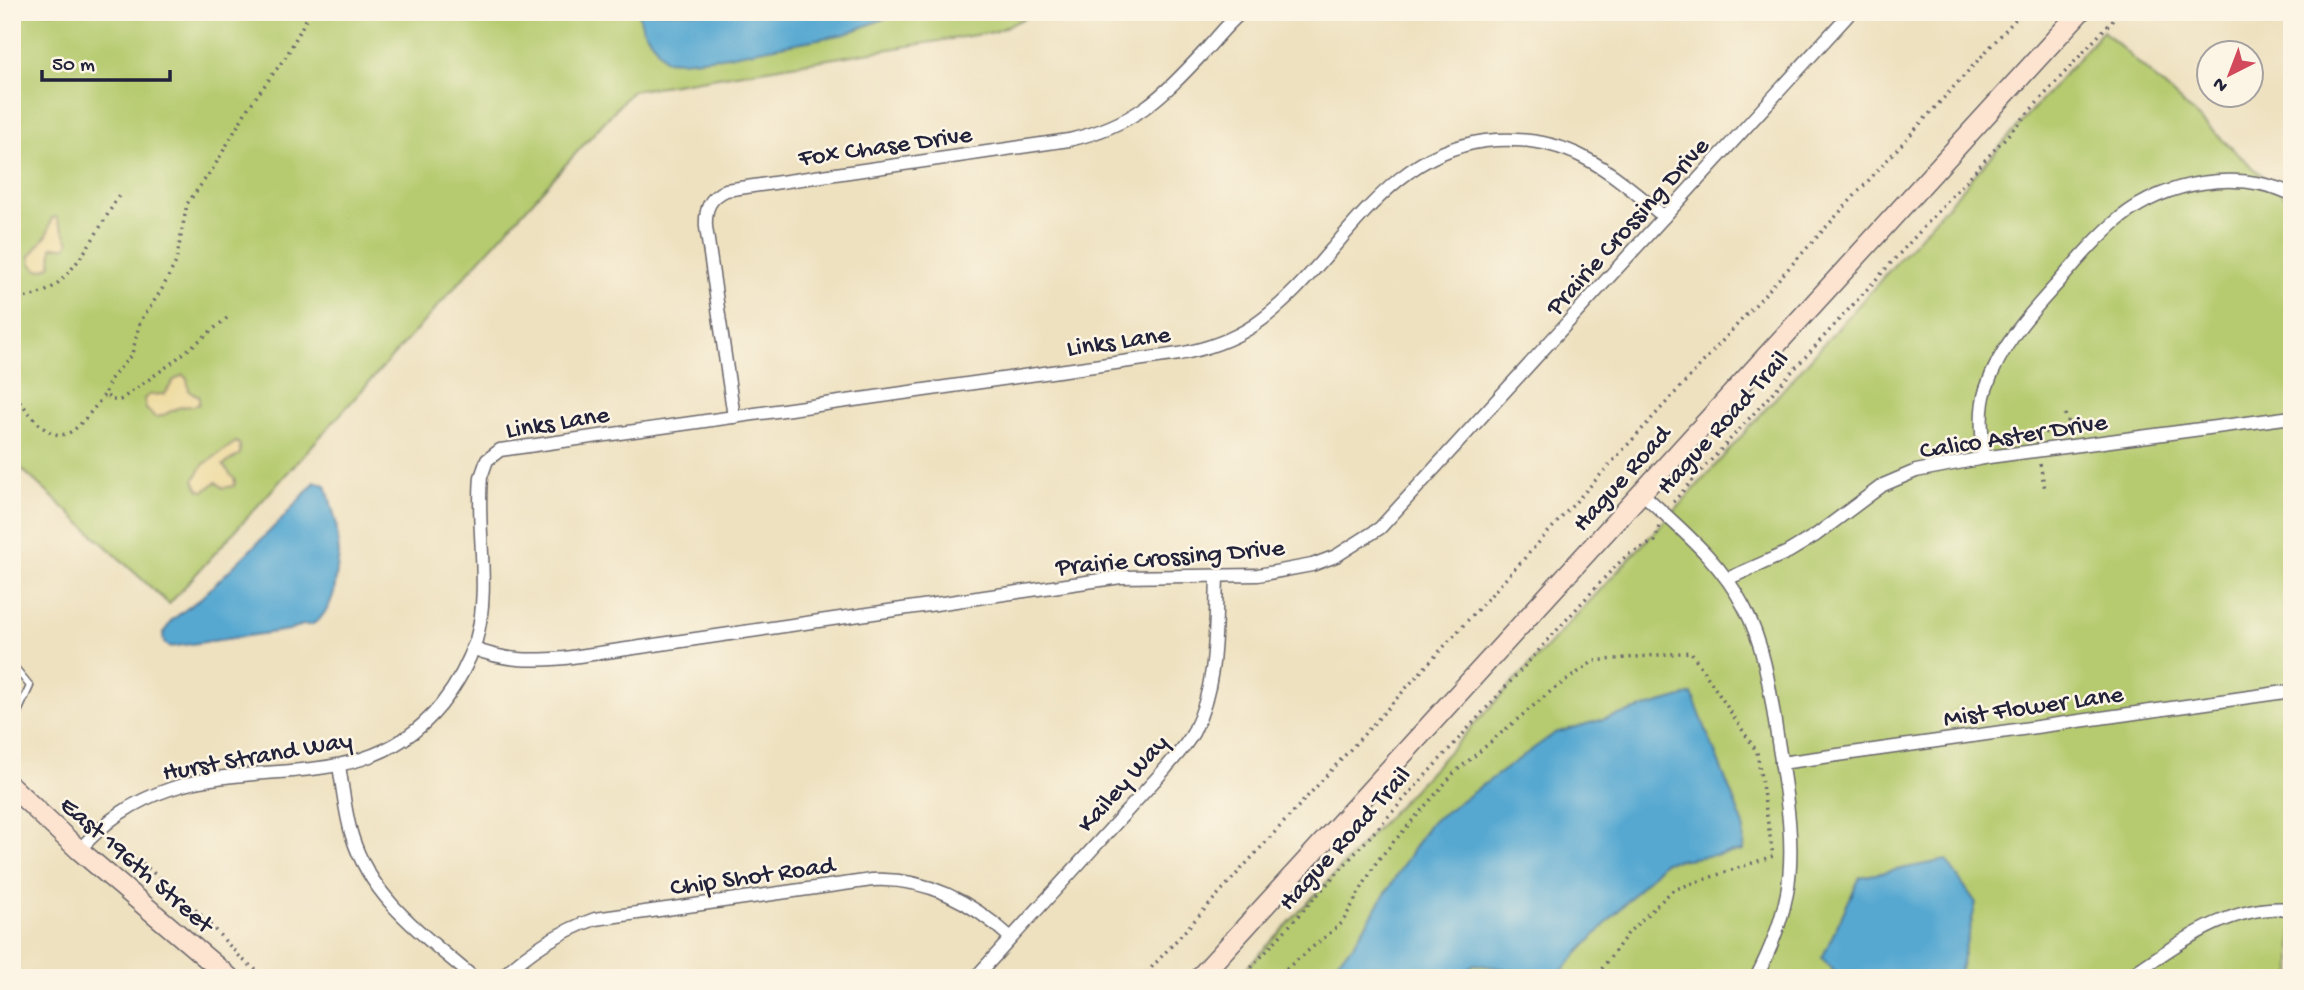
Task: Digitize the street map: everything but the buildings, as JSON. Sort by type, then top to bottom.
[{"type":"main road","name":"Hague Road","points":[[1199,978],[2080,12]]},
{"type":"main road","name":"East 196th Street","points":[[12,787],[79,850],[230,978]]},
{"type":"street","name":"Fox Chase Drive","points":[[734,417],[705,214],[710,201],[718,194],[726,190],[1096,134],[1147,108],[1166,92],[1242,12]]},
{"type":"street","name":"Prairie Crossing Drive","points":[[472,648],[520,661],[565,658],[1121,577],[1258,575],[1312,565],[1336,556],[1380,528],[1851,12]]},
{"type":"street","name":"Links Lane","points":[[487,460],[500,450],[1206,349],[1227,341],[1271,312],[1366,210],[1405,173],[1449,149],[1470,143],[1513,139],[1563,148],[1593,161],[1623,181],[1664,218]]},
{"type":"street","points":[[1984,458],[1982,407],[1985,391],[1999,357],[2015,330],[2120,219],[2157,196],[2180,187],[2218,181],[2251,181],[2292,194]]},
{"type":"street","name":"Calico Aster Drive","points":[[1727,579],[1788,552],[1816,536],[1866,496],[1900,476],[1940,465],[1984,458],[2292,417]]},
{"type":"street","name":"Hurst Strand Way","points":[[79,850],[120,811],[172,788],[228,777],[339,766],[378,754],[419,729],[446,698],[472,648],[479,624],[480,488],[482,470],[487,460]]},
{"type":"street","points":[[1642,493],[1698,545],[1727,579],[1756,634],[1766,671],[1791,839],[1787,892],[1775,937],[1756,978]]},
{"type":"street","name":"Kailey Way","points":[[975,978],[1166,768],[1191,736],[1200,717],[1212,677],[1217,577]]},
{"type":"street","name":"Mist Flower Lane","points":[[1781,763],[2292,691]]},
{"type":"street","points":[[339,766],[352,836],[369,877],[390,905],[474,978]]},
{"type":"street","name":"Chip Shot Road","points":[[501,978],[538,946],[595,919],[872,880],[893,879],[936,889],[975,908],[1011,938]]},
{"type":"street","points":[[2127,978],[2200,930],[2228,917],[2258,911],[2292,909]]},
{"type":"lane","points":[[12,664],[30,686],[12,725]]},
{"type":"path","points":[[12,390],[37,422],[46,430],[57,434],[67,434],[77,427],[105,394],[110,380],[132,354],[140,322],[176,262],[187,204],[214,167],[248,108],[287,55],[310,12]]},
{"type":"path","name":"Hague Road Trail","points":[[1142,978],[2022,12]]},
{"type":"path","name":"Hague Road Trail","points":[[1242,978],[1607,575],[1627,555],[1655,541],[1663,513],[2120,12]]},
{"type":"path","points":[[12,301],[45,291],[64,277],[120,194]]},
{"type":"path","points":[[105,394],[112,401],[120,400],[227,318]]},
{"type":"path","points":[[1999,437],[2072,430],[2064,414]]},
{"type":"path","points":[[2037,451],[2045,489]]},
{"type":"path","points":[[1275,978],[1342,923],[1377,861],[1454,774],[1551,691],[1594,661],[1691,652],[1757,752],[1773,856],[1673,890],[1629,932],[1595,978]]},
{"type":"path","points":[[132,854],[199,913],[242,959],[265,978]]},
{"type":"green space","points":[[12,12],[1038,12],[994,32],[632,91],[169,604],[12,460]]},
{"type":"green space","points":[[2103,31],[2292,203],[2292,978],[1237,978],[1688,496]]},
{"type":"sand","points":[[56,217],[69,242],[66,247],[52,247],[51,265],[38,270],[31,264],[30,256],[47,235],[52,218]]},
{"type":"sand","points":[[183,375],[187,379],[189,391],[199,396],[199,404],[184,406],[155,417],[146,409],[144,399],[149,395],[165,394],[173,381]]},
{"type":"sand","points":[[236,442],[240,445],[240,454],[223,465],[235,480],[234,486],[223,488],[216,482],[204,491],[199,490],[194,480],[203,465]]},
{"type":"water","points":[[638,12],[902,12],[845,34],[722,57],[681,61],[665,60],[643,29]]},
{"type":"water","points":[[315,482],[326,485],[336,522],[339,554],[334,593],[319,620],[311,625],[289,630],[170,647],[164,643],[163,634],[172,620],[202,597],[282,519]]},
{"type":"water","points":[[1692,694],[1744,826],[1743,851],[1664,862],[1556,977],[1474,964],[1458,978],[1320,978],[1353,945],[1429,824],[1555,733]]},
{"type":"water","points":[[1946,860],[1976,903],[1958,978],[1840,978],[1822,958],[1860,877]]}]
